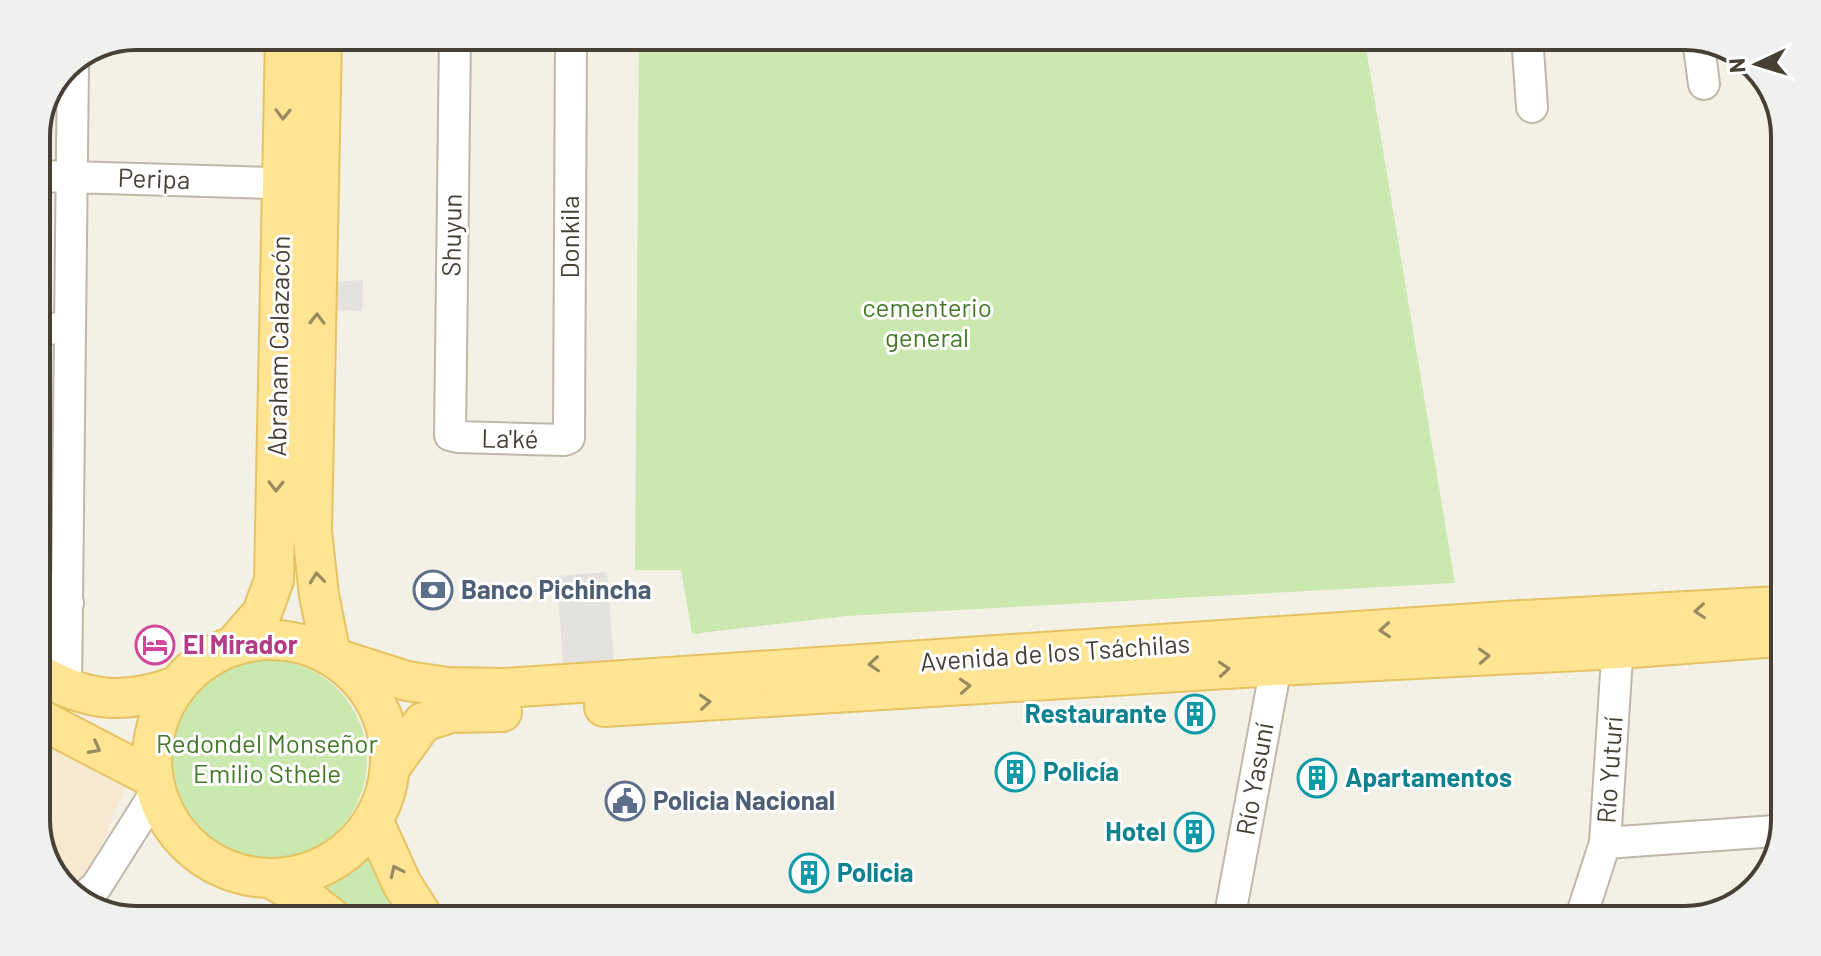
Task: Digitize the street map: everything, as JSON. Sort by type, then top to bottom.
[{"type":"main road","name":"Abraham Calazacón","points":[[235,644],[262,613],[274,580],[285,50]]},
{"type":"main road","name":"Abraham Calazacón","points":[[322,50],[312,531],[319,595],[333,656]]},
{"type":"main road","name":"Avenida de los Tsáchilas","points":[[1619,633],[1771,607]]},
{"type":"main road","name":"Avenida de los Tsáchilas","points":[[333,656],[407,681],[448,687],[505,688],[1619,633],[1771,637]]},
{"type":"main road","points":[[267,639],[300,642],[333,656],[360,678],[378,705],[388,736],[390,768],[385,795],[373,820],[347,851],[312,871],[272,879],[241,875],[213,863],[188,845],[169,820],[155,785],[152,746],[160,714],[176,686],[194,667],[235,644],[267,639]]},
{"type":"main road","name":"Avenida de los Tsáchilas","points":[[390,768],[423,722],[451,713],[627,707],[1276,652]]},
{"type":"main road","points":[[51,681],[93,696],[127,698],[154,694],[176,686]]},
{"type":"main road","points":[[50,725],[155,785]]},
{"type":"main road","points":[[373,820],[402,884],[416,906]]},
{"type":"main road","points":[[272,879],[316,906]]},
{"type":"street","name":"Shuyun","points":[[450,435],[455,50]]},
{"type":"street","name":"Donkila","points":[[569,438],[571,50]]},
{"type":"street","points":[[1528,50],[1532,107]]},
{"type":"street","points":[[1700,52],[1704,84]]},
{"type":"street","points":[[51,681],[68,603],[73,78]]},
{"type":"street","name":"Peripa","points":[[50,176],[271,183]]},
{"type":"street","points":[[50,328],[70,329]]},
{"type":"street","name":"La'ké","points":[[450,435],[569,438]]},
{"type":"street","points":[[50,590],[68,603]]},
{"type":"street","name":"Río Yuturí","points":[[1585,906],[1605,843],[1619,633]]},
{"type":"street","name":"Río Yasuní","points":[[1231,906],[1276,652]]},
{"type":"street","points":[[89,893],[96,887],[155,785]]},
{"type":"street","points":[[1605,843],[1770,831]]},
{"type":"shaded area","points":[[363,280],[362,311],[329,310],[329,282]]},
{"type":"shaded area","points":[[607,572],[614,663],[563,665],[557,576]]},
{"type":"shaded area","points":[[50,728],[135,764],[91,871],[78,884],[64,868],[55,848],[50,826]]},
{"type":"green space","name":"cementerio general","points":[[639,50],[1366,50],[1455,583],[846,616],[692,634],[681,570],[635,570]]},
{"type":"green space","name":"Redondel Monseñor Emilio Sthele","points":[[267,660],[305,667],[338,689],[360,722],[367,760],[360,798],[338,831],[305,853],[267,860],[229,853],[196,831],[174,798],[167,760],[174,722],[196,689],[229,667]]},
{"type":"green space","points":[[368,843],[400,906],[337,906],[308,884],[321,886],[347,871]]},
{"type":"place","name":"Banco Pichincha","points":[[433,590]]},
{"type":"place","name":"El Mirador","points":[[155,645]]},
{"type":"place","name":"Restaurante","points":[[1195,714]]},
{"type":"place","name":"Policía","points":[[1015,772]]},
{"type":"place","name":"Apartamentos","points":[[1317,778]]},
{"type":"place","name":"Policia Nacional","points":[[625,801]]},
{"type":"place","name":"Hotel","points":[[1194,832]]},
{"type":"place","name":"Policia","points":[[809,873]]}]
